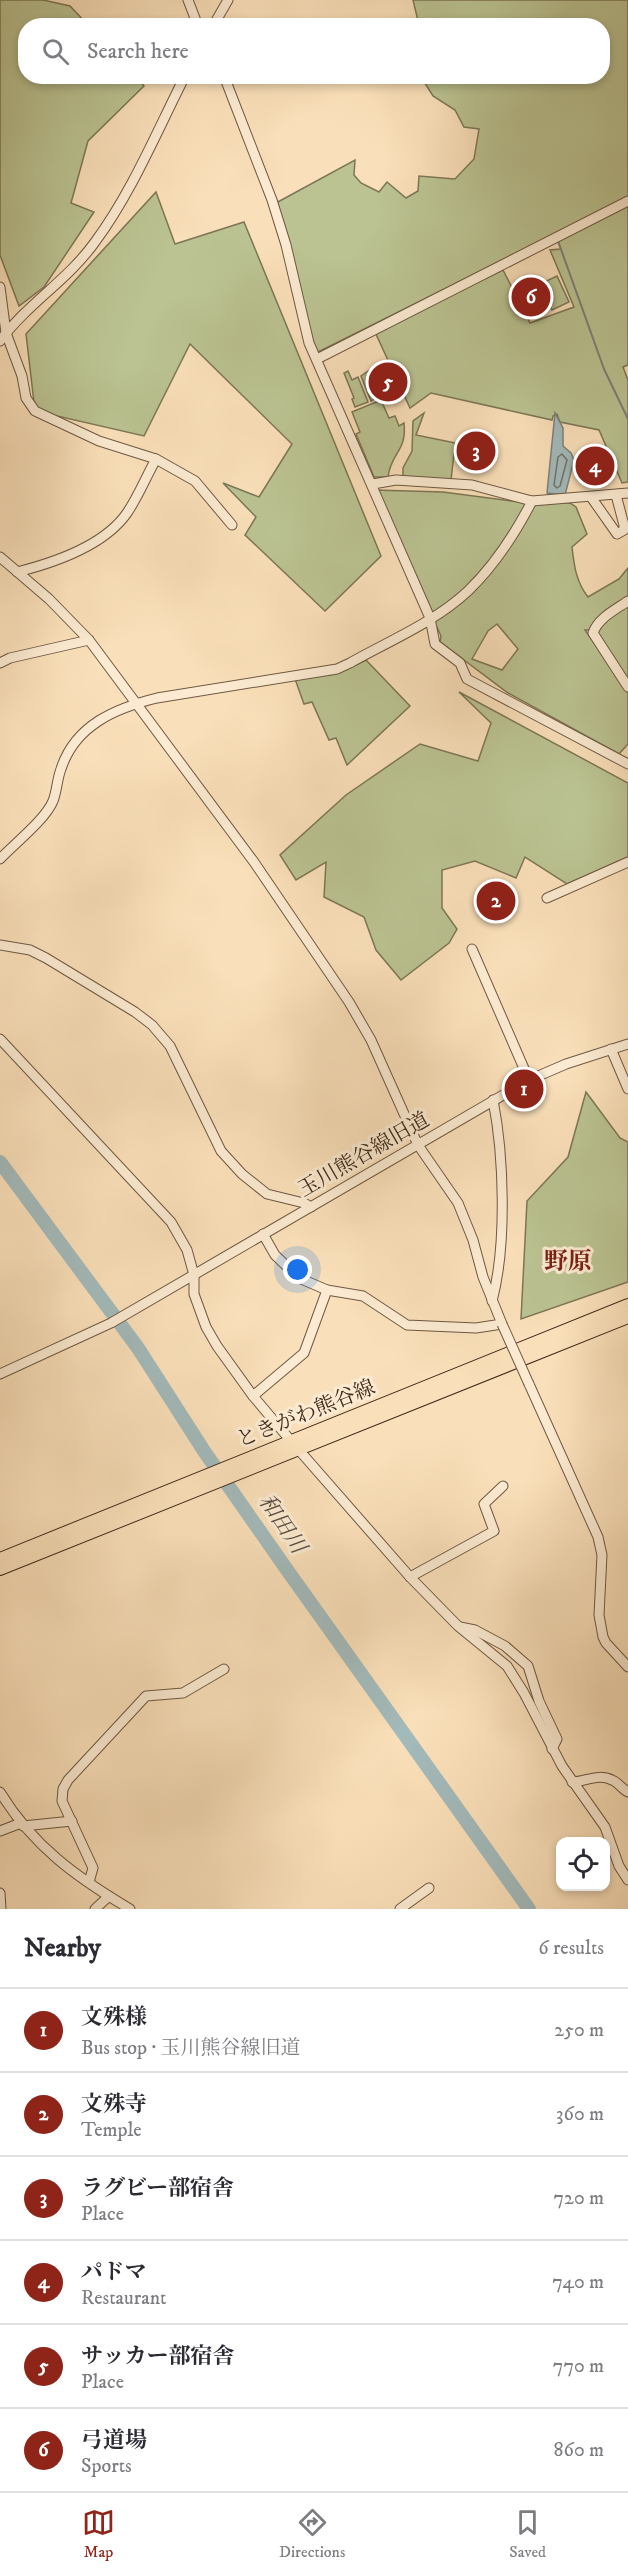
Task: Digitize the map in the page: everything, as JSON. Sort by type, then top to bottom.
[{"type":"main road","name":"ときがわ熊谷線","points":[[0,1569],[628,1305]]},
{"type":"main road","name":"ときがわ熊谷線","points":[[295,1445],[628,1317]]},
{"type":"main road","name":"ときがわ熊谷線","points":[[0,1558],[194,1486]]},
{"type":"street","points":[[188,0],[195,18]]},
{"type":"street","points":[[218,18],[228,0]]},
{"type":"street","points":[[0,342],[6,333],[95,243],[125,195],[181,84]]},
{"type":"street","points":[[227,84],[272,200],[286,245],[309,343],[430,618],[435,644],[460,663],[467,679],[628,764]]},
{"type":"street","points":[[317,359],[628,201]]},
{"type":"street","points":[[0,286],[6,333],[22,376],[26,398],[36,411],[99,441],[156,459],[195,481],[232,525]]},
{"type":"street","points":[[17,572],[67,557],[99,539],[126,515],[156,459]]},
{"type":"street","points":[[373,484],[396,480],[472,485],[532,501],[628,494]]},
{"type":"street","points":[[591,497],[613,532],[625,536],[616,495]]},
{"type":"street","points":[[0,859],[46,812],[53,801],[61,767],[71,747],[101,718],[136,703],[337,669],[430,618],[466,592],[486,572],[519,527],[532,501]]},
{"type":"street","points":[[0,557],[50,599],[89,640],[254,862],[349,1002],[371,1040],[418,1145],[458,1203],[502,1324],[598,1537],[602,1555],[599,1615],[603,1636],[606,1643],[628,1667]]},
{"type":"street","points":[[628,601],[595,625],[593,633],[628,687]]},
{"type":"street","points":[[0,663],[10,658],[89,640]]},
{"type":"street","points":[[546,898],[628,862]]},
{"type":"street","points":[[0,945],[30,950],[46,958],[135,1012],[152,1025],[170,1046],[221,1151],[242,1174],[267,1194],[304,1203],[311,1207]]},
{"type":"street","points":[[472,949],[529,1080]]},
{"type":"street","points":[[0,1039],[171,1222],[187,1250],[194,1275],[194,1294],[206,1327],[254,1396],[410,1577],[458,1626],[507,1666],[524,1693],[552,1749],[604,1827],[619,1866],[628,1880]]},
{"type":"street","name":"玉川熊谷線旧道","points":[[0,1374],[111,1323],[529,1080],[628,1044]]},
{"type":"street","points":[[611,1049],[628,1089]]},
{"type":"street","points":[[492,1300],[498,1278],[502,1237],[499,1148],[493,1100]]},
{"type":"street","points":[[264,1234],[275,1255],[299,1278],[327,1290],[363,1296],[407,1325],[476,1328],[502,1324]]},
{"type":"street","points":[[254,1396],[304,1353],[327,1290]]},
{"type":"street","points":[[410,1577],[494,1531],[484,1504],[503,1486]]},
{"type":"street","points":[[458,1626],[475,1630],[505,1646],[528,1666],[539,1701],[556,1739],[552,1749]]},
{"type":"street","points":[[89,1882],[93,1868],[62,1801],[63,1789],[68,1780],[146,1696],[183,1693],[224,1669]]},
{"type":"street","points":[[572,1782],[583,1782],[597,1777],[612,1780],[628,1792]]},
{"type":"street","points":[[0,1792],[22,1825],[47,1852],[130,1909]]},
{"type":"street","points":[[0,1831],[22,1825],[72,1821]]},
{"type":"street","points":[[400,1909],[429,1888]]},
{"type":"street","points":[[0,1893],[1,1909]]},
{"type":"street","points":[[95,1909],[109,1896]]},
{"type":"green space","points":[[0,0],[43,0],[70,6],[81,18],[18,18],[18,84],[142,84],[144,86],[88,141],[71,203],[94,212],[44,287],[19,306],[0,255]]},
{"type":"green space","points":[[413,0],[628,0],[628,198],[316,353],[276,203],[355,160],[354,175],[361,183],[379,192],[387,182],[406,198],[418,191],[419,176],[455,179],[474,159],[479,129],[464,127],[455,110],[433,96],[425,84],[610,84],[610,18],[417,18]]},
{"type":"green space","points":[[156,192],[175,244],[244,222],[381,556],[325,611],[245,535],[256,517],[223,483],[259,497],[292,444],[190,344],[144,436],[35,411],[26,334]]},
{"type":"green space","points":[[628,203],[628,365],[623,367],[628,380],[628,482],[622,483],[599,430],[560,422],[557,414],[552,420],[431,393],[410,408],[375,332],[503,270],[530,323],[574,307],[550,250],[561,249],[557,240]]},
{"type":"green space","points":[[530,276],[546,311],[531,318],[515,282]]},
{"type":"green space","points":[[557,276],[569,302],[552,310],[540,284]]},
{"type":"green space","points":[[373,368],[383,393],[371,401],[361,376]]},
{"type":"green space","points":[[348,371],[352,380],[358,377],[368,402],[355,407],[352,399],[354,398],[344,373]]},
{"type":"green space","points":[[381,400],[389,418],[395,416],[399,426],[404,423],[404,433],[388,477],[374,477],[356,434],[360,432],[352,412]]},
{"type":"green space","points":[[424,413],[416,435],[470,446],[455,445],[451,480],[403,478],[403,468],[412,451],[413,421]]},
{"type":"green space","points":[[374,490],[443,492],[534,504],[570,503],[576,507],[587,534],[572,547],[578,579],[588,597],[619,579],[628,568],[628,682],[600,642],[597,630],[585,630],[628,692],[628,744],[619,754],[508,693],[440,642],[441,636]],"holes":[[[497,624],[518,649],[502,670],[472,659],[488,631]]]},
{"type":"green space","points":[[366,660],[410,706],[347,765],[336,738],[329,740],[312,702],[304,704],[295,679],[336,674]]},
{"type":"green space","points":[[459,692],[628,783],[628,857],[567,884],[525,857],[516,878],[475,861],[442,870],[442,908],[457,929],[449,943],[401,980],[376,950],[364,917],[324,897],[326,862],[296,880],[280,855],[346,795],[420,744],[478,761],[491,723]]},
{"type":"green space","points":[[586,1092],[620,1138],[628,1142],[628,1282],[521,1319],[527,1201],[568,1157]]},
{"type":"water","points":[[555,413],[563,428],[563,446],[571,453],[574,460],[565,495],[547,493]]},
{"type":"waterway","points":[[558,241],[604,369],[628,419]]},
{"type":"waterway","name":"和田川","points":[[0,1162],[138,1348],[204,1451],[529,1909]]},
{"type":"place","name":"弓道場","points":[[531,297]]},
{"type":"place","name":"サッカー部宿舎","points":[[388,382]]},
{"type":"place","name":"ラグビー部宿舎","points":[[476,451]]},
{"type":"place","name":"パドマ","points":[[595,466]]},
{"type":"place","name":"文殊寺","points":[[496,901]]},
{"type":"place","name":"文殊様","points":[[524,1089]]},
{"type":"district","name":"野原","points":[[568,1262]]}]
